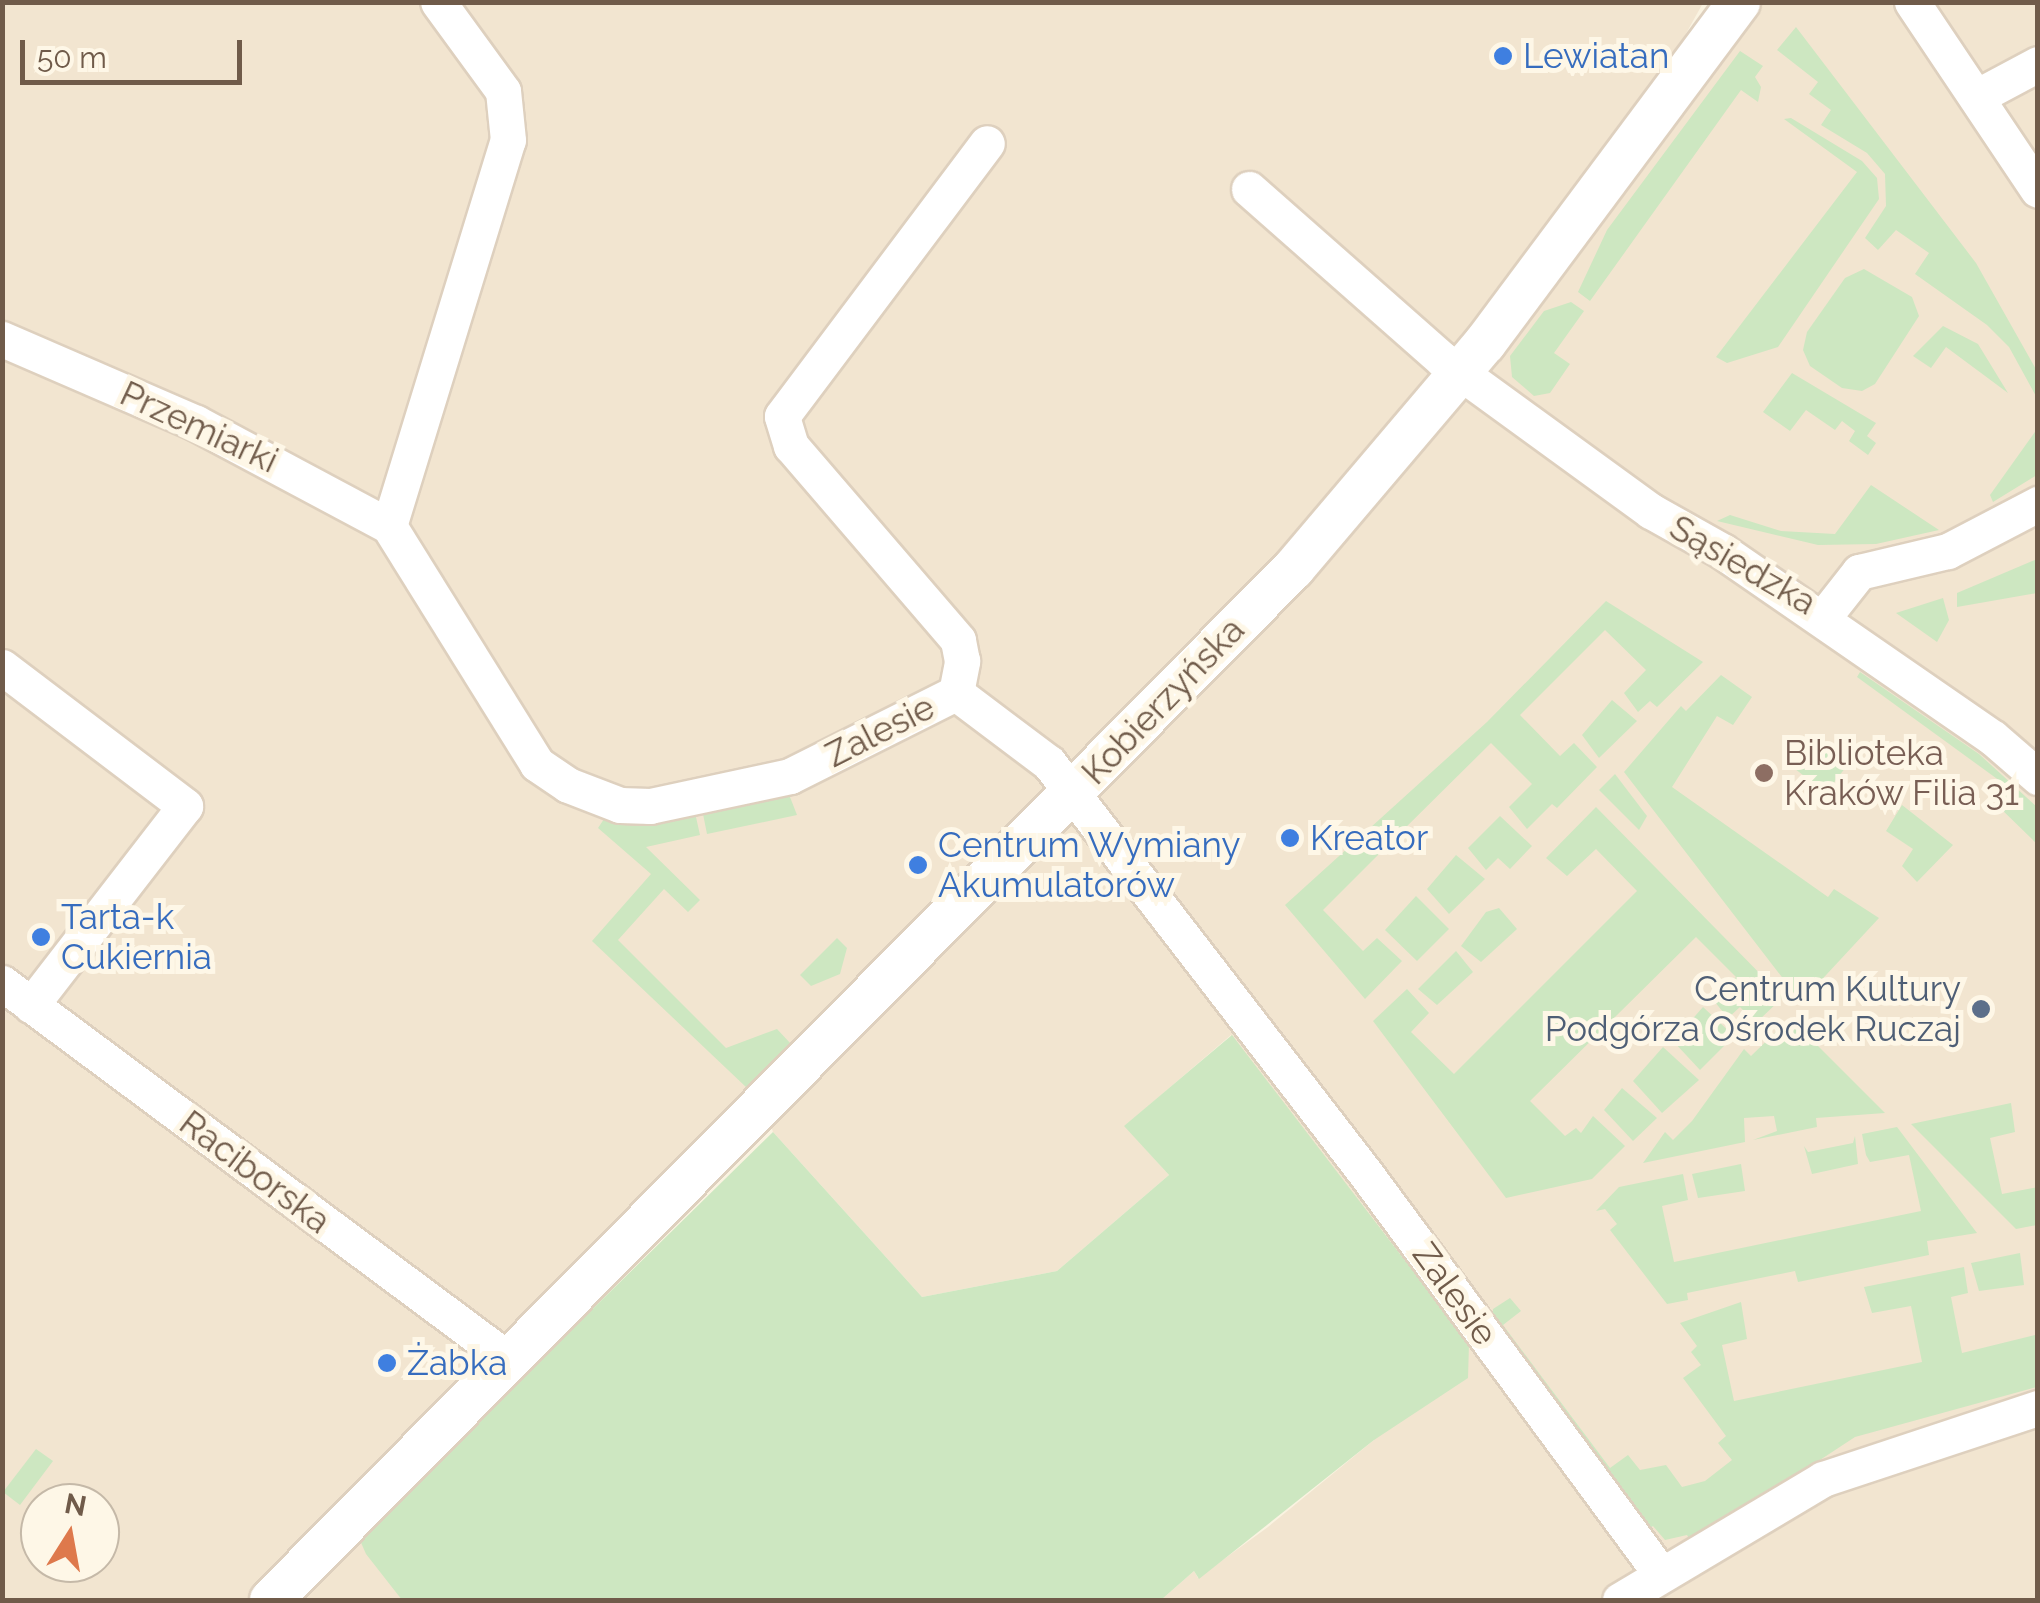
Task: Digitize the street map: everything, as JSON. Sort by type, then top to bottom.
[{"type":"street","points":[[389,526],[476,262],[508,140],[503,92],[438,2]]},
{"type":"street","name":"Kobierzyńska","points":[[271,1600],[1294,568],[1460,373],[1739,2]]},
{"type":"street","points":[[1912,2],[2038,190]]},
{"type":"street","points":[[1978,96],[2038,64]]},
{"type":"street","points":[[956,693],[962,661],[958,640],[791,446],[782,416],[987,143]]},
{"type":"street","name":"Sąsiedzka","points":[[1249,188],[1460,373],[1651,510],[1822,619],[1859,572],[1948,551],[2038,504]]},
{"type":"street","name":"Przemiarki","points":[[2,338],[196,422],[389,526]]},
{"type":"street","name":"Zalesie","points":[[389,526],[537,764],[568,785],[620,805],[650,806],[790,776],[956,693],[1049,763],[1366,1174],[1661,1574]]},
{"type":"street","points":[[1822,619],[1993,738],[2038,777]]},
{"type":"street","points":[[2,667],[186,806],[31,1005]]},
{"type":"street","name":"Raciborska","points":[[2,983],[508,1360]]},
{"type":"street","points":[[1620,1600],[1823,1479],[2038,1408]]},
{"type":"shaded area","points":[[3,3],[1703,3],[1664,73],[1446,360],[1270,570],[250,1600],[3,1600]]},
{"type":"shaded area","points":[[1758,3],[2037,3],[2037,1600],[1161,1600],[1194,1571],[1198,1578],[1268,1527],[1374,1440],[1231,1035],[1125,1126],[1169,1175],[1057,1271],[922,1297],[773,1132],[767,1113],[1049,837]]},
{"type":"shaded area","points":[[359,1538],[402,1600],[287,1600]]},
{"type":"green space","points":[[1796,27],[1976,263],[2037,371],[2037,398],[2009,347],[1987,325],[1915,274],[1929,253],[1896,230],[1878,250],[1865,238],[1886,206],[1885,174],[1867,153],[1821,125],[1831,110],[1809,94],[1818,82],[1777,50]]},
{"type":"green space","points":[[1740,51],[1763,66],[1755,77],[1761,87],[1758,102],[1741,90],[1590,301],[1578,292],[1607,230]]},
{"type":"green space","points":[[1791,118],[1862,161],[1877,178],[1879,199],[1778,347],[1727,363],[1716,357],[1857,172],[1784,119]]},
{"type":"green space","points":[[1864,269],[1912,297],[1919,316],[1875,384],[1862,391],[1842,388],[1810,366],[1803,350],[1807,332],[1845,278]]},
{"type":"green space","points":[[1571,302],[1584,311],[1554,353],[1570,364],[1550,393],[1534,396],[1512,377],[1510,356],[1544,311]]},
{"type":"green space","points":[[1943,326],[1978,344],[2008,393],[1946,347],[1931,368],[1913,356]]},
{"type":"green space","points":[[1792,373],[1876,423],[1867,436],[1876,443],[1868,455],[1849,441],[1855,431],[1842,421],[1835,430],[1806,410],[1790,431],[1763,412]]},
{"type":"green space","points":[[2037,429],[2037,475],[1993,502],[1990,495]]},
{"type":"green space","points":[[1871,485],[1939,530],[1876,544],[1818,545],[1717,521],[1730,515],[1781,531],[1835,534]]},
{"type":"green space","points":[[2037,559],[2037,593],[1957,607],[1957,593]]},
{"type":"green space","points":[[1943,598],[1949,620],[1937,642],[1896,613]]},
{"type":"green space","points":[[1606,601],[1703,662],[1657,707],[1650,701],[1638,712],[1624,693],[1646,670],[1605,630],[1520,715],[1560,756],[1574,743],[1597,767],[1557,808],[1552,804],[1527,829],[1509,807],[1532,784],[1491,743],[1395,838],[1323,910],[1363,951],[1377,938],[1402,961],[1365,999],[1285,905],[1487,722]]},
{"type":"green space","points":[[1860,672],[1979,754],[2037,807],[2037,844],[1997,805],[2011,789],[1857,677]]},
{"type":"green space","points":[[1721,675],[1752,697],[1733,725],[1717,716],[1672,787],[1828,897],[1834,889],[1879,918],[1801,1002],[1624,772],[1681,706],[1686,711]]},
{"type":"green space","points":[[1612,700],[1637,721],[1599,758],[1582,735]]},
{"type":"green space","points":[[1805,740],[1849,763],[1826,793],[1790,765]]},
{"type":"green space","points":[[1615,774],[1647,816],[1639,830],[1599,790]]},
{"type":"green space","points":[[778,791],[790,797],[797,815],[707,834],[702,809]]},
{"type":"green space","points":[[1902,805],[1953,845],[1917,882],[1902,866],[1913,849],[1886,831]]},
{"type":"green space","points":[[1596,807],[1783,997],[1756,1023],[1740,1007],[1728,1018],[1714,1001],[1736,977],[1696,937],[1530,1101],[1565,1136],[1576,1128],[1581,1133],[1593,1116],[1625,1146],[1592,1179],[1506,1198],[1373,1021],[1407,989],[1429,1013],[1411,1032],[1454,1074],[1637,891],[1596,849],[1567,876],[1546,858]]},
{"type":"green space","points":[[694,808],[700,835],[646,847],[700,900],[688,912],[664,889],[618,940],[726,1048],[777,1029],[791,1044],[747,1088],[592,941],[651,874],[598,828],[608,813]]},
{"type":"green space","points":[[1500,816],[1532,846],[1510,869],[1498,858],[1486,870],[1468,848]]},
{"type":"green space","points":[[1456,855],[1485,879],[1449,914],[1427,889]]},
{"type":"green space","points":[[1416,896],[1449,929],[1417,961],[1385,930]]},
{"type":"green space","points":[[1499,908],[1517,929],[1481,962],[1461,946],[1486,912]]},
{"type":"green space","points":[[837,938],[847,948],[840,974],[811,986],[800,975]]},
{"type":"green space","points":[[1456,951],[1473,972],[1437,1005],[1418,989]]},
{"type":"green space","points":[[1703,1007],[1734,1036],[1700,1070],[1673,1041]]},
{"type":"green space","points":[[1790,1018],[1885,1113],[1816,1118],[1817,1127],[1753,1140],[1777,1131],[1774,1116],[1744,1118],[1745,1142],[1643,1163],[1665,1132],[1673,1140],[1692,1121],[1744,1049],[1751,1056]]},
{"type":"green space","points":[[1232,1035],[1469,1344],[1468,1378],[1374,1440],[1199,1579],[1194,1571],[1161,1600],[402,1600],[366,1554],[359,1538],[773,1132],[922,1297],[1057,1271],[1169,1175],[1124,1126]]},
{"type":"green space","points":[[1663,1047],[1699,1080],[1662,1113],[1633,1081]]},
{"type":"green space","points":[[1622,1088],[1657,1118],[1633,1141],[1604,1110]]},
{"type":"green space","points":[[2011,1103],[2015,1132],[1990,1138],[2002,1194],[2038,1187],[2037,1225],[2016,1229],[1911,1124]]},
{"type":"green space","points":[[1897,1127],[1977,1233],[1927,1241],[1929,1255],[1798,1282],[1795,1271],[1687,1293],[1688,1300],[1667,1304],[1610,1230],[1617,1224],[1605,1209],[1596,1211],[1619,1187],[1683,1174],[1688,1200],[1662,1206],[1674,1262],[1921,1211],[1909,1155],[1870,1162],[1866,1155],[1862,1134]]},
{"type":"green space","points":[[1855,1136],[1858,1164],[1812,1174],[1804,1146],[1808,1152],[1853,1143]]},
{"type":"green space","points":[[1741,1164],[1745,1191],[1698,1198],[1692,1174]]},
{"type":"green space","points":[[2020,1253],[2024,1285],[1979,1291],[1971,1263]]},
{"type":"green space","points":[[1964,1267],[1968,1293],[1951,1297],[1962,1353],[2035,1335],[2037,1387],[1855,1437],[1692,1544],[1687,1535],[1665,1540],[1653,1526],[1645,1531],[1491,1326],[1493,1309],[1510,1298],[1521,1311],[1503,1325],[1610,1468],[1628,1455],[1640,1470],[1666,1465],[1682,1487],[1705,1481],[1732,1460],[1718,1443],[1726,1436],[1683,1378],[1701,1365],[1691,1352],[1697,1346],[1680,1323],[1741,1302],[1747,1339],[1722,1345],[1734,1401],[1922,1362],[1911,1306],[1872,1313],[1864,1287]]},
{"type":"green space","points":[[36,1449],[53,1461],[36,1483],[20,1483],[20,1505],[3,1492]]},
{"type":"place","name":"Lewiatan","points":[[1503,56]]},
{"type":"place","name":"Biblioteka Kraków Filia 31","points":[[1764,773]]},
{"type":"place","name":"Kreator","points":[[1290,838]]},
{"type":"place","name":"Centrum Wymiany Akumulatorów","points":[[918,865]]},
{"type":"place","name":"Tarta-k Cukiernia","points":[[41,937]]},
{"type":"place","name":"Centrum Kultury Podgórza Ośrodek Ruczaj","points":[[1981,1009]]},
{"type":"place","name":"Żabka","points":[[387,1363]]}]
